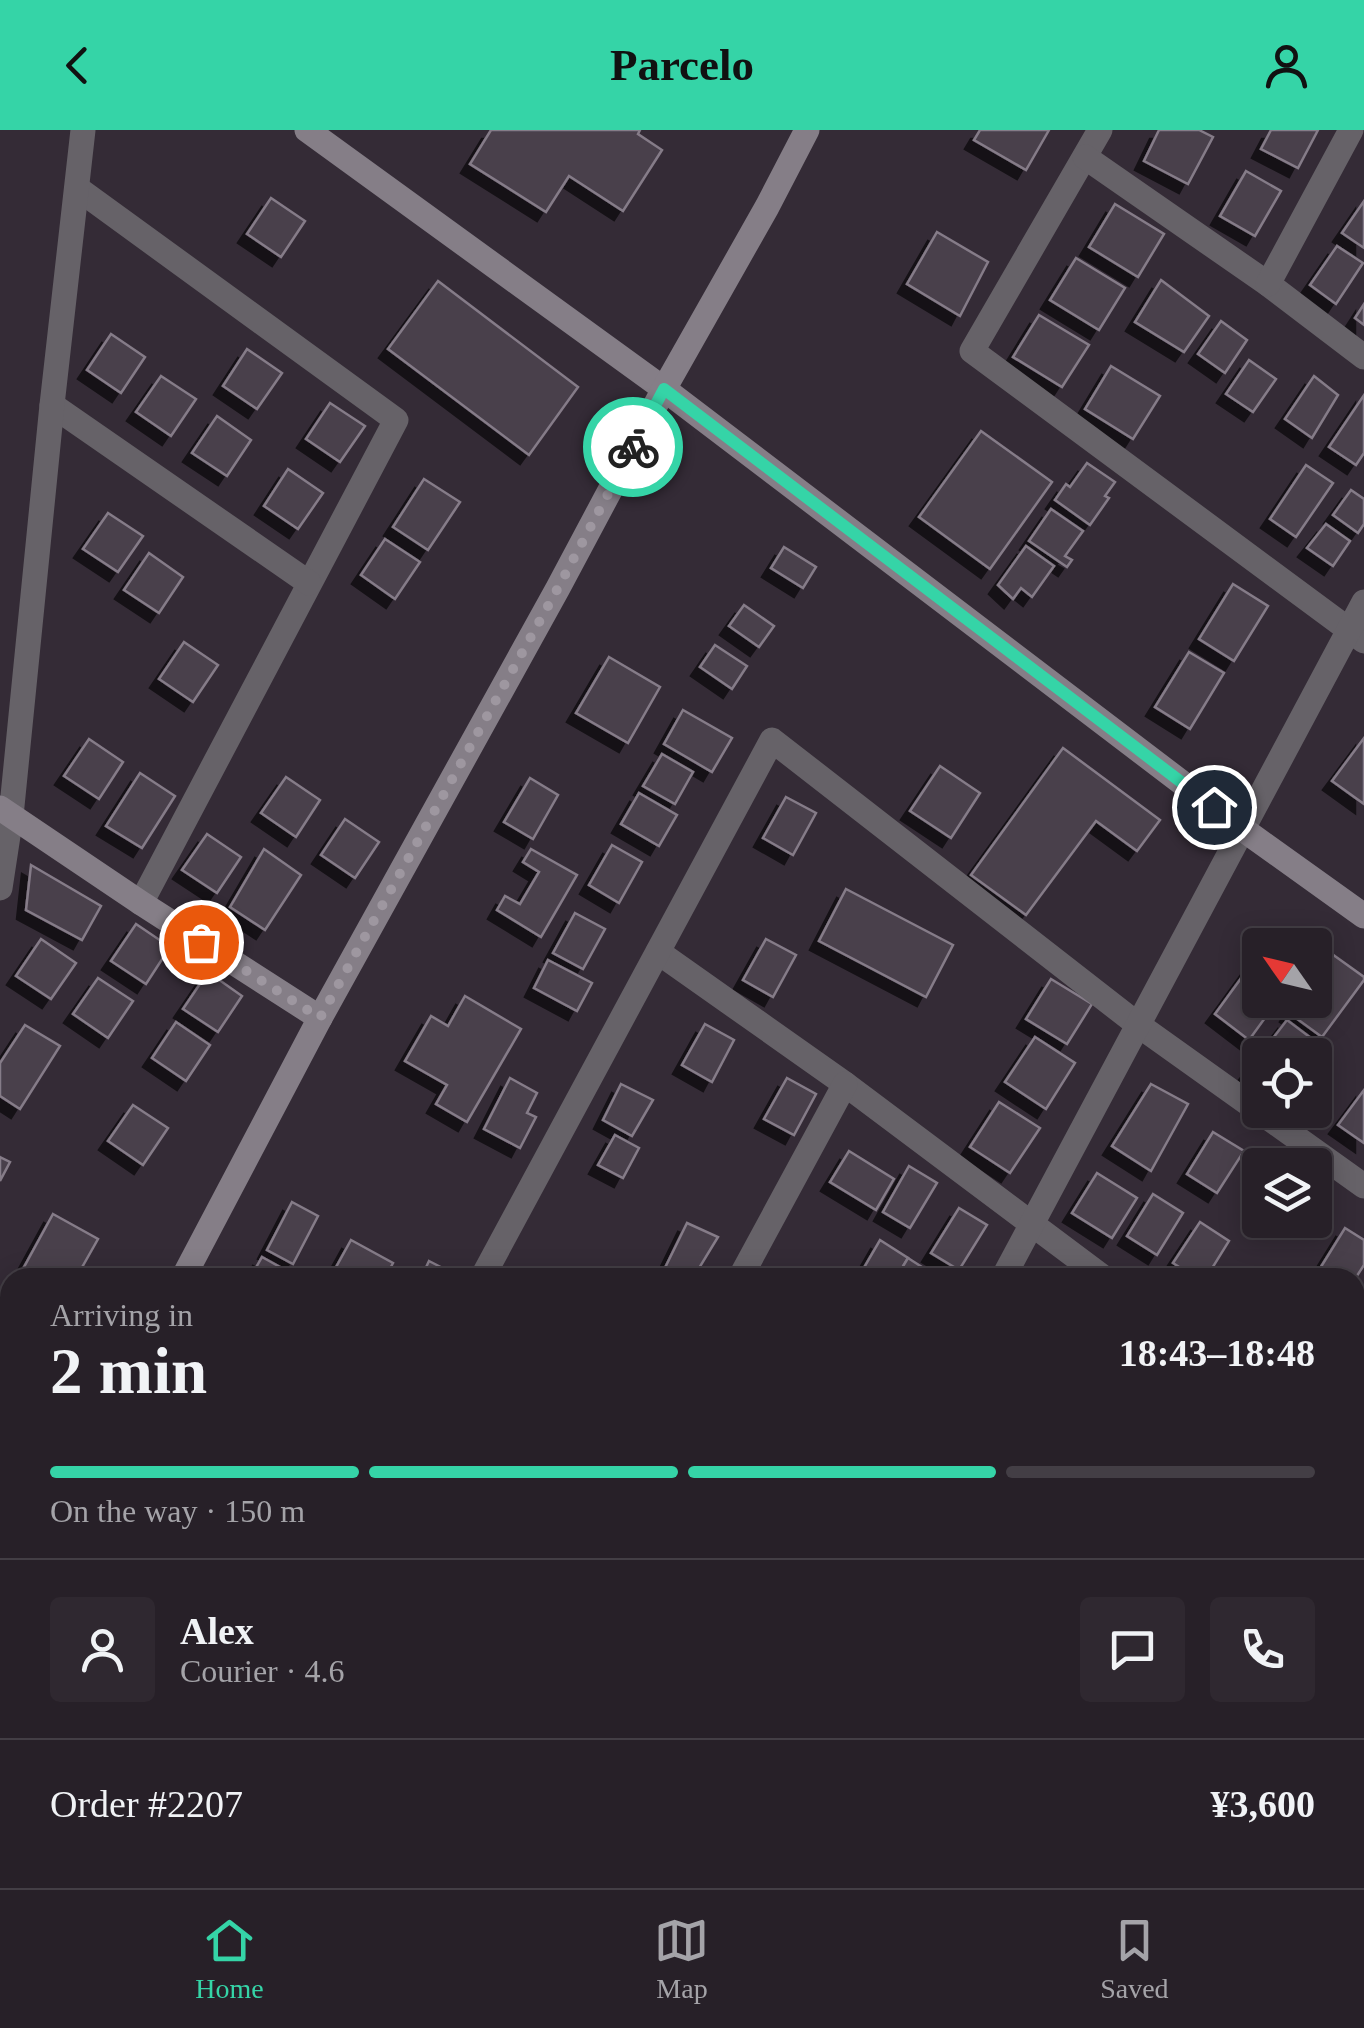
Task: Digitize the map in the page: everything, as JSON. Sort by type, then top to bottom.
[{"type":"street","points":[[0,888],[83,130]]},
{"type":"street","points":[[307,130],[664,389],[1244,830],[1364,916]]},
{"type":"street","points":[[188,1268],[320,1018],[807,130]]},
{"type":"street","points":[[1100,130],[972,351],[1356,635]]},
{"type":"street","points":[[1268,284],[1352,130]]},
{"type":"street","points":[[1085,157],[1268,284],[1364,358]]},
{"type":"street","points":[[77,188],[396,420],[141,903]]},
{"type":"street","points":[[52,405],[309,583]]},
{"type":"street","points":[[1008,1268],[1244,830],[1356,635],[1364,602]]},
{"type":"street","points":[[487,1268],[772,740],[1138,1024],[1364,1186]]},
{"type":"street","points":[[6,812],[320,1018]]},
{"type":"street","points":[[658,952],[844,1084],[1091,1268]]},
{"type":"street","points":[[745,1268],[844,1084]]},
{"type":"building","points":[[491,130],[640,130],[638,134],[662,150],[623,211],[569,176],[546,212],[470,164]]},
{"type":"building","points":[[980,130],[1049,130],[1026,170],[974,140]]},
{"type":"building","points":[[1159,130],[1199,130],[1213,137],[1188,184],[1144,161]]},
{"type":"building","points":[[1271,130],[1318,130],[1298,168],[1261,149]]},
{"type":"building","points":[[1246,171],[1281,191],[1255,236],[1220,216]]},
{"type":"building","points":[[271,198],[305,221],[281,257],[247,234]]},
{"type":"building","points":[[1364,201],[1364,248],[1342,233]]},
{"type":"building","points":[[1115,204],[1164,234],[1138,277],[1089,247]]},
{"type":"building","points":[[937,232],[988,262],[960,316],[907,284]]},
{"type":"building","points":[[1337,246],[1363,263],[1336,304],[1310,285]]},
{"type":"building","points":[[1076,258],[1125,288],[1099,330],[1050,300]]},
{"type":"building","points":[[1161,280],[1209,316],[1184,352],[1135,322]]},
{"type":"building","points":[[438,281],[578,387],[529,455],[388,349]]},
{"type":"building","points":[[1364,304],[1364,325],[1355,318]]},
{"type":"building","points":[[1039,315],[1089,345],[1062,387],[1013,357]]},
{"type":"building","points":[[1221,321],[1247,340],[1225,373],[1198,354]]},
{"type":"building","points":[[111,334],[145,357],[121,393],[87,370]]},
{"type":"building","points":[[247,349],[282,373],[257,409],[223,386]]},
{"type":"building","points":[[1249,360],[1276,379],[1253,412],[1226,394]]},
{"type":"building","points":[[1111,366],[1160,396],[1133,439],[1085,409]]},
{"type":"building","points":[[161,376],[196,399],[171,436],[136,412]]},
{"type":"building","points":[[1314,376],[1338,395],[1312,438],[1285,419]]},
{"type":"building","points":[[1364,395],[1364,453],[1356,465],[1329,447]]},
{"type":"building","points":[[330,403],[365,426],[340,462],[306,439]]},
{"type":"building","points":[[217,416],[251,440],[227,476],[192,453]]},
{"type":"building","points":[[981,431],[1052,482],[990,569],[919,517]]},
{"type":"building","points":[[1087,463],[1115,482],[1090,525],[1055,500]]},
{"type":"building","points":[[1306,465],[1333,483],[1296,537],[1270,519]]},
{"type":"building","points":[[288,469],[323,493],[298,529],[264,506]]},
{"type":"building","points":[[424,479],[460,502],[428,550],[393,527]]},
{"type":"building","points":[[1351,490],[1364,499],[1364,524],[1358,533],[1333,515]]},
{"type":"building","points":[[1051,509],[1083,531],[1065,556],[1072,560],[1067,567],[1029,541]]},
{"type":"building","points":[[108,513],[143,536],[118,572],[83,549]]},
{"type":"building","points":[[1326,524],[1350,541],[1333,566],[1307,548]]},
{"type":"building","points":[[385,539],[420,562],[395,599],[361,575]]},
{"type":"building","points":[[1026,546],[1054,566],[1032,597],[1021,588],[1013,599],[998,585]]},
{"type":"building","points":[[784,547],[816,567],[803,588],[771,568]]},
{"type":"building","points":[[149,553],[183,577],[159,613],[124,590]]},
{"type":"building","points":[[1233,584],[1268,606],[1234,661],[1199,639]]},
{"type":"building","points":[[744,605],[774,626],[759,647],[729,626]]},
{"type":"building","points":[[184,642],[218,665],[193,702],[159,679]]},
{"type":"building","points":[[715,645],[747,666],[732,689],[700,667]]},
{"type":"building","points":[[1189,652],[1224,673],[1190,729],[1155,707]]},
{"type":"building","points":[[609,657],[660,687],[628,743],[576,713]]},
{"type":"building","points":[[683,710],[732,738],[712,772],[664,744]]},
{"type":"building","points":[[1364,738],[1364,804],[1332,781]]},
{"type":"building","points":[[89,739],[123,762],[99,799],[64,776]]},
{"type":"building","points":[[1063,748],[1160,820],[1137,851],[1096,821],[1026,915],[971,875]]},
{"type":"building","points":[[662,754],[693,772],[675,804],[643,786]]},
{"type":"building","points":[[940,766],[980,793],[951,838],[910,811]]},
{"type":"building","points":[[140,773],[175,796],[142,848],[106,826]]},
{"type":"building","points":[[286,777],[320,800],[296,837],[261,813]]},
{"type":"building","points":[[530,778],[558,795],[533,839],[504,822]]},
{"type":"building","points":[[639,793],[677,815],[659,846],[621,824]]},
{"type":"building","points":[[786,797],[816,813],[793,855],[763,838]]},
{"type":"building","points":[[345,819],[379,842],[355,878],[321,855]]},
{"type":"building","points":[[207,834],[241,857],[217,893],[182,870]]},
{"type":"building","points":[[612,845],[642,862],[619,903],[589,885]]},
{"type":"building","points":[[264,849],[301,875],[265,930],[230,907]]},
{"type":"building","points":[[531,849],[577,875],[541,937],[497,910],[505,896],[520,904],[539,872],[523,862]]},
{"type":"building","points":[[31,865],[101,906],[82,940],[26,910]]},
{"type":"building","points":[[846,889],[953,945],[926,997],[819,941]]},
{"type":"building","points":[[575,913],[605,929],[583,969],[553,953]]},
{"type":"building","points":[[136,924],[170,947],[146,984],[111,961]]},
{"type":"building","points":[[41,939],[76,963],[51,999],[16,976]]},
{"type":"building","points":[[766,939],[796,955],[773,997],[743,980]]},
{"type":"building","points":[[1332,954],[1364,980],[1322,1037],[1296,1018],[1332,1018]]},
{"type":"building","points":[[548,960],[592,983],[577,1011],[534,988]]},
{"type":"building","points":[[208,972],[242,996],[218,1032],[183,1009]]},
{"type":"building","points":[[1242,977],[1242,1018],[1265,1018],[1246,1038],[1215,1014]]},
{"type":"building","points":[[98,978],[133,1001],[108,1038],[73,1014]]},
{"type":"building","points":[[1051,979],[1092,1004],[1067,1044],[1026,1019]]},
{"type":"building","points":[[465,996],[521,1029],[467,1122],[436,1104],[447,1085],[405,1061],[431,1016],[448,1026]]},
{"type":"building","points":[[1287,1020],[1311,1038],[1273,1038]]},
{"type":"building","points":[[176,1022],[210,1045],[186,1081],[152,1058]]},
{"type":"building","points":[[705,1024],[734,1040],[712,1082],[682,1065]]},
{"type":"building","points":[[25,1025],[60,1046],[20,1109],[0,1096],[0,1063]]},
{"type":"building","points":[[1035,1037],[1075,1063],[1046,1109],[1005,1082]]},
{"type":"building","points":[[510,1078],[537,1093],[527,1113],[536,1117],[520,1148],[484,1129]]},
{"type":"building","points":[[787,1078],[816,1094],[794,1135],[764,1119]]},
{"type":"building","points":[[621,1084],[653,1100],[632,1136],[603,1120]]},
{"type":"building","points":[[1151,1084],[1188,1104],[1151,1171],[1112,1146]]},
{"type":"building","points":[[1364,1090],[1364,1143],[1338,1125]]},
{"type":"building","points":[[999,1102],[1040,1128],[1010,1173],[970,1147]]},
{"type":"building","points":[[133,1105],[168,1128],[143,1165],[108,1141]]},
{"type":"building","points":[[1213,1132],[1242,1150],[1217,1193],[1187,1174]]},
{"type":"building","points":[[615,1135],[639,1148],[623,1178],[598,1165]]},
{"type":"building","points":[[849,1151],[894,1179],[876,1210],[830,1182]]},
{"type":"building","points":[[0,1157],[10,1162],[0,1181]]},
{"type":"building","points":[[909,1166],[937,1183],[910,1228],[883,1212]]},
{"type":"building","points":[[1097,1173],[1137,1198],[1112,1238],[1072,1213]]},
{"type":"building","points":[[1153,1194],[1183,1213],[1157,1255],[1127,1236]]},
{"type":"building","points":[[292,1202],[318,1216],[293,1264],[267,1250]]},
{"type":"building","points":[[959,1208],[987,1225],[960,1268],[931,1253]]},
{"type":"building","points":[[53,1214],[98,1239],[82,1268],[23,1268]]},
{"type":"building","points":[[1200,1222],[1229,1241],[1212,1268],[1181,1268],[1173,1263]]},
{"type":"building","points":[[687,1223],[718,1237],[699,1268],[665,1268]]},
{"type":"building","points":[[1345,1228],[1364,1240],[1362,1268],[1320,1268]]},
{"type":"building","points":[[351,1240],[393,1263],[390,1268],[336,1268]]},
{"type":"building","points":[[880,1240],[908,1258],[902,1268],[864,1268]]},
{"type":"building","points":[[262,1257],[282,1268],[256,1268]]},
{"type":"building","points":[[908,1258],[924,1268],[902,1268]]},
{"type":"way so far","points":[[201,942],[320,1018],[633,447]]},
{"type":"route","points":[[633,447],[664,389],[1214,807]]}]
